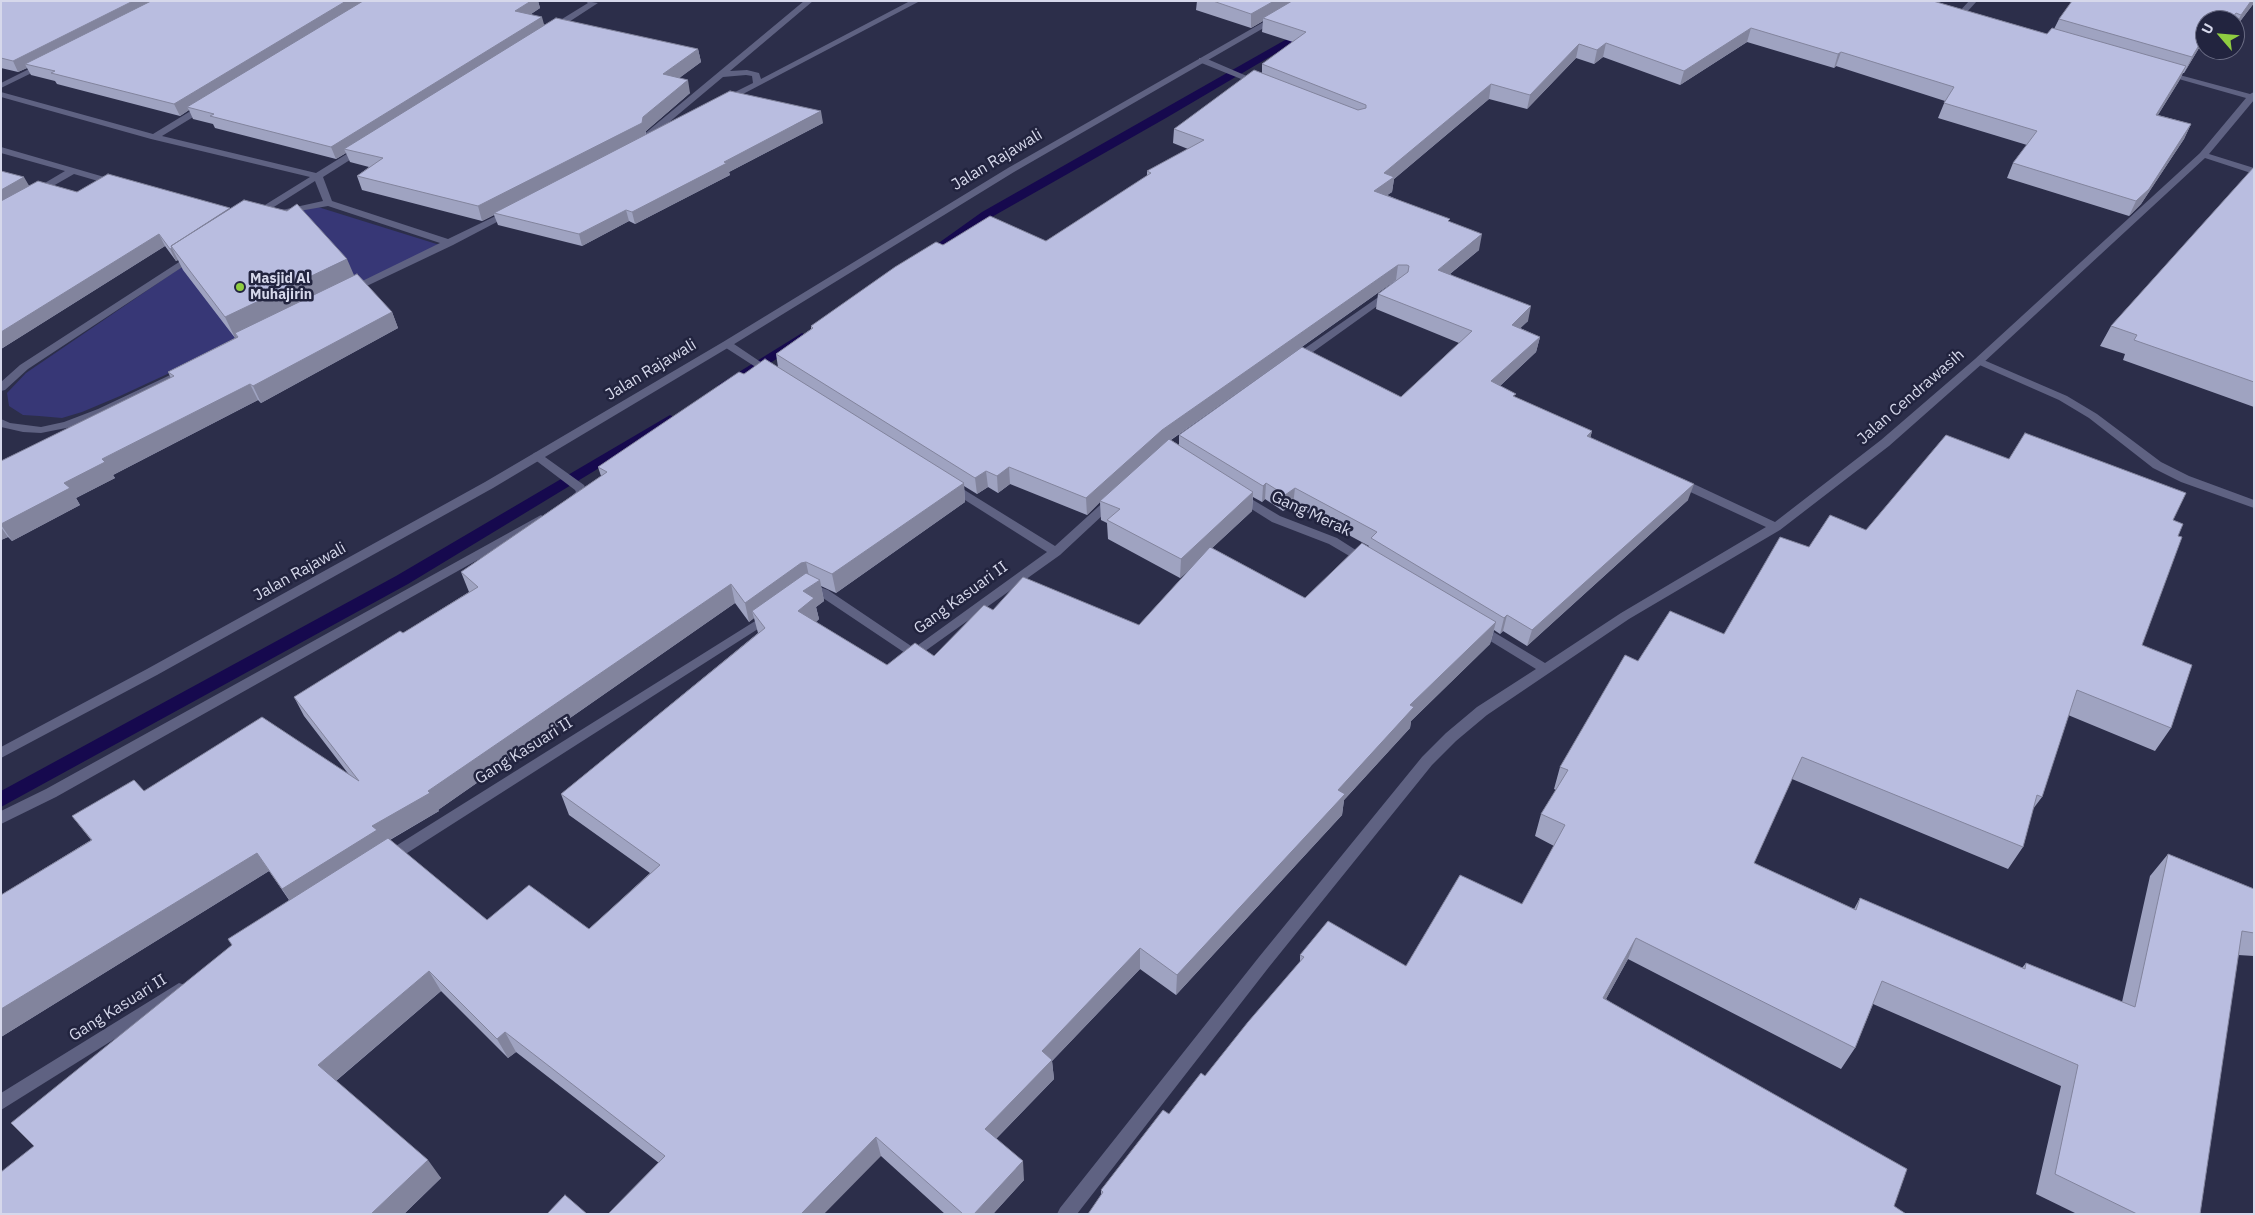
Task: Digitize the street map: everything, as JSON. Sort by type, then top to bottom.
[{"type":"street","points":[[675,126],[636,147],[809,1]]},
{"type":"street","points":[[718,104],[916,1]]},
{"type":"street","points":[[1974,1],[1958,12],[1987,21]]},
{"type":"street","points":[[544,34],[593,2]]},
{"type":"street","name":"Jalan Rajawali","points":[[1,753],[152,672],[538,456],[727,344],[1003,175],[1284,15]]},
{"type":"street","points":[[1,86],[55,59]]},
{"type":"street","points":[[1202,60],[1268,86]]},
{"type":"street","points":[[2156,70],[2252,95]]},
{"type":"street","points":[[719,75],[747,72],[756,75],[757,83]]},
{"type":"street","points":[[1,94],[154,137],[318,176]]},
{"type":"street","name":"Jalan Cendrawasih","points":[[1066,1214],[1264,962],[1427,761],[1451,737],[1482,711],[1544,668],[1625,616],[1776,527],[1885,443],[1979,361],[2203,155],[2252,95]]},
{"type":"street","points":[[154,137],[212,102]]},
{"type":"street","points":[[368,144],[250,218],[328,204],[450,243]]},
{"type":"street","points":[[1,150],[72,172],[128,186]]},
{"type":"street","points":[[2203,155],[2254,171]]},
{"type":"street","points":[[25,199],[72,172]]},
{"type":"street","points":[[318,176],[328,204]]},
{"type":"street","points":[[345,294],[520,208]]},
{"type":"street","points":[[1,388],[24,367],[200,252]]},
{"type":"street","points":[[1282,369],[1401,284]]},
{"type":"street","points":[[727,344],[783,379]]},
{"type":"street","points":[[1979,361],[2063,398],[2093,416],[2157,465],[2185,479],[2254,504]]},
{"type":"street","points":[[3,426],[41,430],[67,425],[102,411],[192,368]]},
{"type":"street","points":[[1,818],[52,793],[556,510],[582,493],[576,485],[538,456]]},
{"type":"street","points":[[1662,474],[1776,527]]},
{"type":"street","points":[[940,479],[1056,552],[1119,495]]},
{"type":"street","name":"Gang Merak","points":[[1226,487],[1276,519],[1334,541],[1376,566]]},
{"type":"street","name":"Gang Kasuari II","points":[[793,599],[809,587],[824,593],[914,654],[1056,552]]},
{"type":"street","name":"Gang Kasuari II","points":[[373,867],[777,610]]},
{"type":"street","points":[[1468,622],[1544,668]]},
{"type":"street","name":"Gang Kasuari II","points":[[1,1102],[187,985]]},
{"type":"shaded area","points":[[318,207],[443,246],[82,412],[62,418],[23,415],[9,406],[7,393],[26,373],[252,219]]},
{"type":"building","points":[[1,1],[133,1],[13,61],[1,58]]},
{"type":"building","points":[[151,1],[346,1],[174,104],[51,73],[55,71],[25,64]]},
{"type":"building","points":[[363,1],[531,1],[515,11],[542,17],[331,147],[210,116],[214,114],[187,107]]},
{"type":"building","points":[[1213,1],[1274,1],[1251,14]]},
{"type":"building","points":[[1292,1],[1933,1],[2047,34],[2052,28],[2186,66],[2156,115],[2191,124],[2149,189],[2136,201],[2013,163],[2037,131],[1944,103],[1954,87],[1841,52],[1838,54],[1751,28],[1684,71],[1606,43],[1597,50],[1579,44],[1530,95],[1491,84],[1384,173],[1394,177],[1374,191],[1450,219],[1448,221],[1482,234],[1438,270],[1531,306],[1512,325],[1540,337],[1491,381],[1516,394],[1513,396],[1592,431],[1587,436],[1694,484],[1532,630],[1507,615],[1504,618],[1371,538],[1377,532],[1295,488],[1285,495],[1266,483],[1263,486],[1179,435],[1302,347],[1401,397],[1472,331],[1378,294],[1408,272],[1409,266],[1407,265],[1398,265],[1162,430],[1086,498],[1009,467],[997,476],[986,471],[975,478],[776,354],[813,328],[811,326],[895,267],[936,242],[943,245],[990,216],[1046,241],[1151,173],[1147,171],[1204,140],[1174,129],[1254,70],[1358,110],[1366,108],[1366,105],[1262,64],[1306,32],[1263,18]]},
{"type":"building","points":[[2072,1],[2251,1],[2245,10],[2195,10],[2195,52],[2192,57],[2059,19]]},
{"type":"building","points":[[556,18],[698,49],[663,74],[688,80],[643,117],[642,123],[478,206],[357,176],[383,158],[344,149]]},
{"type":"building","points":[[730,91],[821,111],[724,162],[727,163],[632,212],[626,210],[579,234],[494,213]]},
{"type":"building","points":[[2254,167],[2254,382],[2134,340],[2137,335],[2111,326]]},
{"type":"building","points":[[1,171],[24,177],[1,190]]},
{"type":"building","points":[[108,174],[230,208],[171,246],[172,248],[170,249],[159,234],[1,332],[1,201],[38,181],[77,192]]},
{"type":"building","points":[[244,200],[287,211],[297,204],[347,259],[225,317],[171,246]]},
{"type":"building","points":[[357,274],[392,312],[253,386],[250,384],[102,459],[105,462],[64,483],[70,488],[1,524],[1,461],[174,376],[168,372],[238,337],[235,333]]},
{"type":"building","points":[[765,359],[964,483],[832,574],[806,562],[801,563],[745,603],[731,584],[428,791],[430,793],[372,826],[377,830],[282,889],[257,853],[1,1009],[1,895],[92,840],[72,816],[134,780],[144,791],[262,717],[359,781],[294,697],[400,631],[403,633],[478,587],[461,572],[607,472],[598,467],[739,372],[744,374]]},
{"type":"building","points":[[2025,433],[2186,493],[2173,520],[2183,524],[2178,536],[2182,537],[2142,645],[2192,665],[2171,728],[2077,690],[2042,797],[2037,795],[2023,847],[1802,757],[1754,863],[1856,910],[1860,898],[2025,969],[2026,963],[2135,1007],[2168,854],[2254,889],[2254,933],[2242,931],[2200,1214],[2137,1214],[2055,1174],[2078,1065],[1882,981],[1855,1048],[1636,938],[1603,998],[1907,1169],[1894,1206],[1906,1214],[1088,1214],[1103,1192],[1101,1190],[1163,1110],[1169,1114],[1201,1073],[1205,1076],[1304,957],[1300,955],[1328,921],[1406,966],[1460,875],[1522,904],[1565,825],[1541,814],[1568,770],[1560,767],[1625,655],[1638,661],[1670,611],[1724,634],[1780,537],[1809,547],[1830,515],[1866,530],[1946,435],[2009,459]]},
{"type":"building","points":[[1169,439],[1253,492],[1181,559],[1107,520],[1120,509],[1100,501]]},
{"type":"building","points":[[1362,543],[1496,622],[1410,705],[1414,707],[1338,790],[1345,794],[1177,975],[1140,948],[1042,1051],[1052,1060],[985,1129],[1023,1161],[974,1214],[963,1214],[876,1137],[801,1214],[608,1214],[665,1156],[505,1032],[497,1039],[429,971],[318,1065],[428,1160],[371,1214],[1,1214],[1,1172],[34,1146],[11,1123],[232,945],[228,939],[388,838],[487,920],[529,885],[589,929],[660,865],[561,794],[765,628],[752,611],[806,573],[820,580],[803,591],[814,598],[798,611],[887,665],[915,643],[934,656],[984,605],[993,610],[1023,577],[1139,625],[1210,547],[1305,598]]},
{"type":"building","points":[[565,1195],[587,1214],[547,1214]]},
{"type":"waterway","points":[[925,257],[986,215],[1162,116],[1308,30]]},
{"type":"waterway","points":[[725,385],[802,337]]},
{"type":"waterway","points":[[1,800],[402,580],[670,419]]},
{"type":"place","name":"Masjid Al Muhajirin","points":[[240,287]]}]
